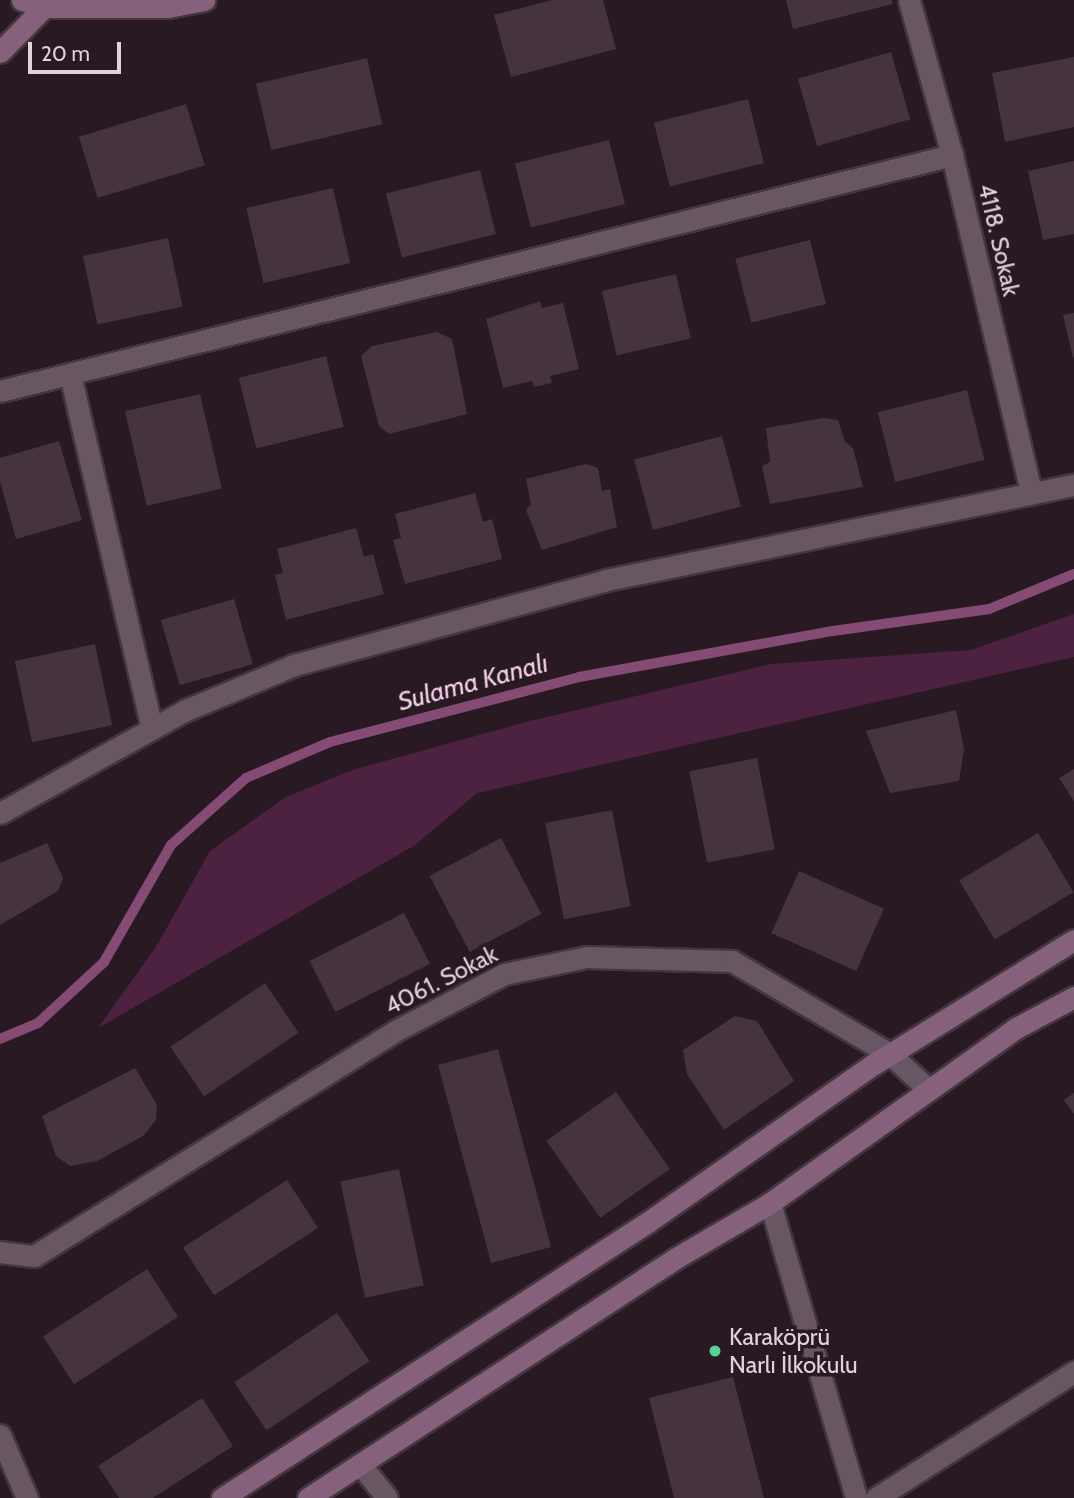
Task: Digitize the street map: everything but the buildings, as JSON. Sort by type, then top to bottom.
[{"type":"main road","points":[[22,0],[168,7],[204,0]]},
{"type":"main road","points":[[0,52],[48,3]]},
{"type":"main road","points":[[222,1498],[648,1222],[890,1054],[1074,940]]},
{"type":"main road","points":[[308,1498],[676,1258],[770,1203],[1016,1028],[1074,997]]},
{"type":"street","name":"4118. Sokak","points":[[909,0],[952,155],[1031,494]]},
{"type":"street","points":[[0,391],[952,155]]},
{"type":"street","points":[[70,374],[152,729]]},
{"type":"street","points":[[0,813],[152,729],[294,665],[606,580],[1074,485]]},
{"type":"street","name":"4061. Sokak","points":[[0,1252],[34,1256],[396,1031],[504,974],[586,957],[732,961],[890,1054],[929,1090]]},
{"type":"street","points":[[770,1203],[856,1498]]},
{"type":"street","points":[[876,1498],[1074,1372]]},
{"type":"street","points":[[0,1435],[27,1498]]},
{"type":"street","points":[[360,1464],[387,1498]]},
{"type":"shaded area","points":[[1074,614],[1074,657],[477,793],[415,845],[98,1028],[156,947],[210,851],[284,798],[352,770],[526,722],[771,664],[971,650]]},
{"type":"waterway","name":"Sulama Kanalı","points":[[0,1039],[38,1023],[104,962],[171,845],[246,778],[330,742],[579,677],[833,631],[989,609],[1074,574]]},
{"type":"place","name":"Karaköprü Narlı İlkokulu","points":[[715,1351]]}]
